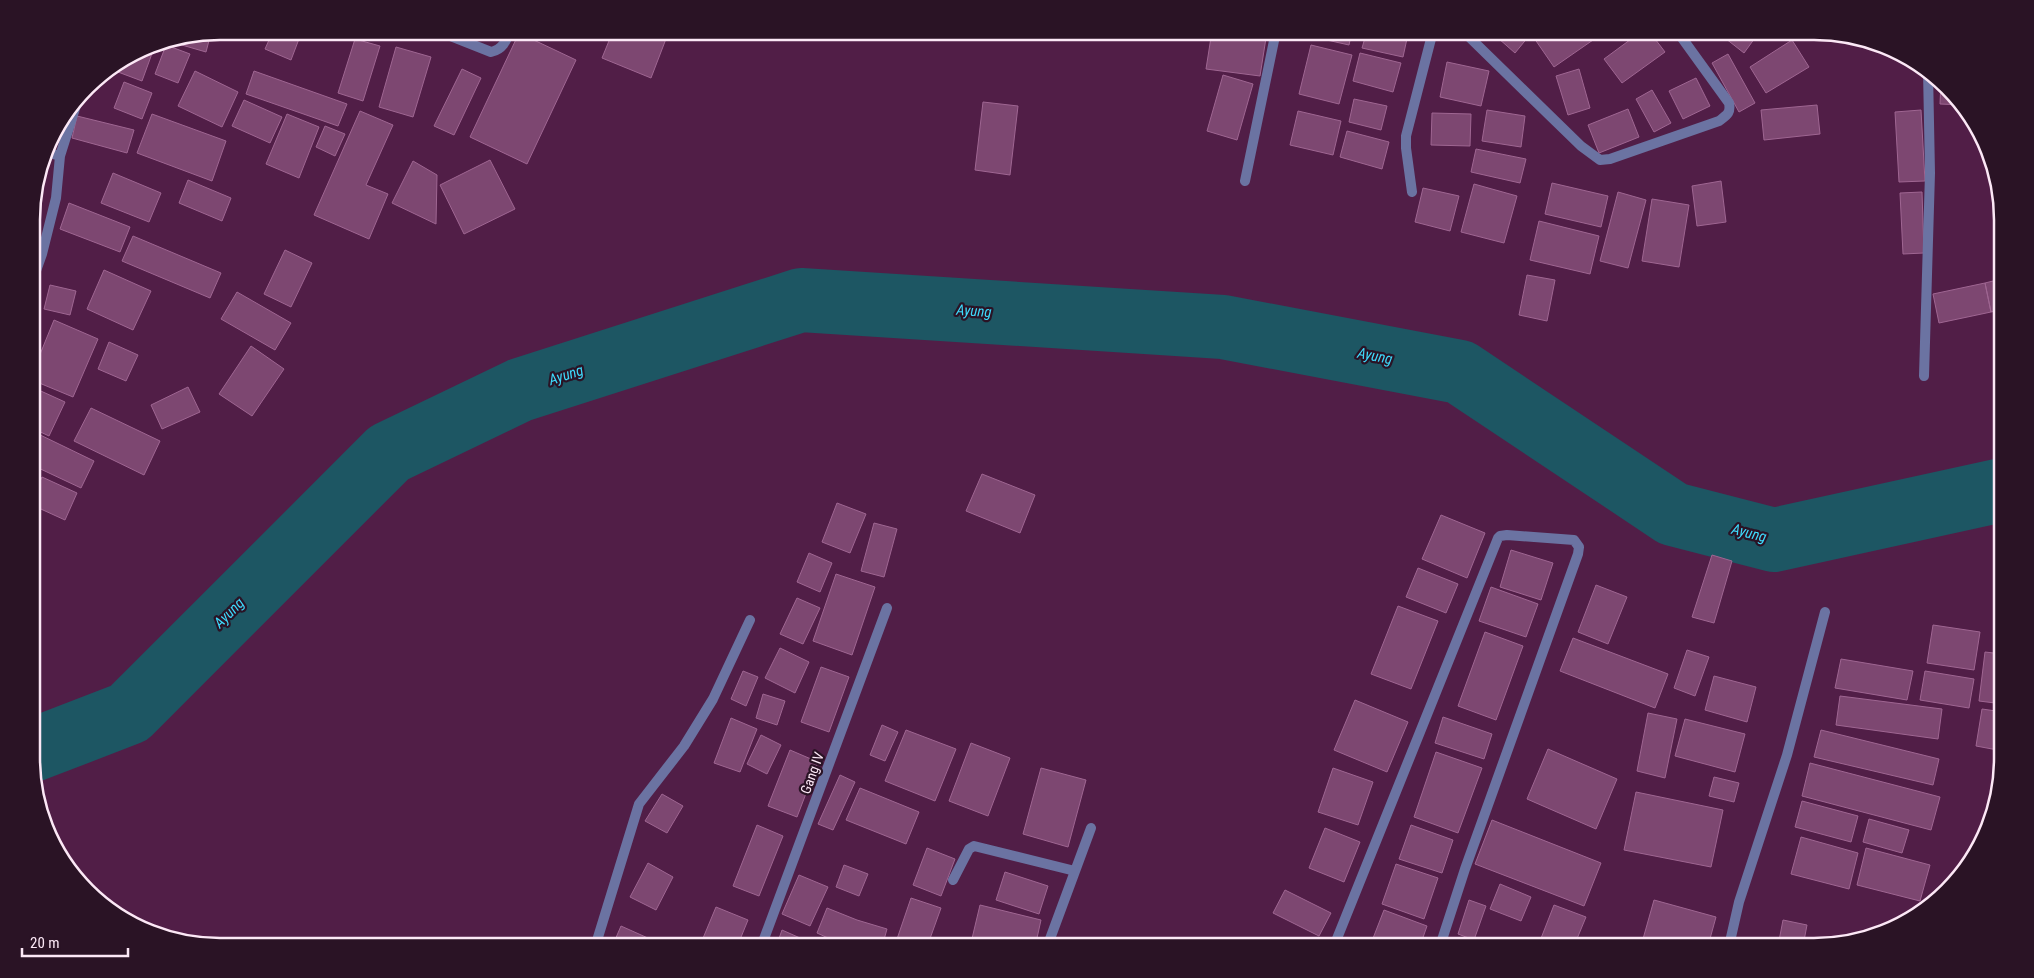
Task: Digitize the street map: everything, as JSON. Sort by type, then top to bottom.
[{"type":"street","points":[[461,40],[491,52],[497,51],[504,45],[506,40]]},
{"type":"street","points":[[1245,181],[1274,40]]},
{"type":"street","points":[[1412,192],[1406,136],[1431,40]]},
{"type":"street","points":[[1472,40],[1581,146],[1600,160],[1610,159],[1719,121],[1728,115],[1729,103],[1684,40]]},
{"type":"street","points":[[1924,376],[1930,173],[1928,81]]},
{"type":"street","points":[[40,260],[56,198],[60,156],[72,117]]},
{"type":"street","points":[[53,154],[60,156]]},
{"type":"street","points":[[1337,938],[1498,538],[1507,535],[1574,540],[1579,547],[1578,554],[1465,868],[1443,938]]},
{"type":"street","name":"Gang IV","points":[[764,938],[887,608]]},
{"type":"street","points":[[1730,938],[1787,755],[1825,612]]},
{"type":"street","points":[[598,938],[639,804],[684,746],[708,707],[750,620]]},
{"type":"street","points":[[1051,938],[1091,828]]},
{"type":"street","points":[[954,880],[969,849],[974,846],[1075,871]]},
{"type":"building","points":[[209,40],[206,52],[180,44]]},
{"type":"building","points":[[269,40],[299,40],[291,60],[265,49]]},
{"type":"building","points":[[355,40],[380,46],[363,101],[338,93]]},
{"type":"building","points":[[516,40],[534,40],[576,60],[527,164],[470,137]]},
{"type":"building","points":[[609,40],[666,40],[651,78],[602,58]]},
{"type":"building","points":[[1211,40],[1266,40],[1260,76],[1206,69]]},
{"type":"building","points":[[1327,40],[1350,40],[1349,45]]},
{"type":"building","points":[[1364,40],[1407,40],[1403,57],[1362,48]]},
{"type":"building","points":[[1500,40],[1526,40],[1515,53]]},
{"type":"building","points":[[1535,40],[1593,40],[1554,67]]},
{"type":"building","points":[[1630,40],[1656,40],[1665,52],[1622,83],[1604,59]]},
{"type":"building","points":[[1727,40],[1753,40],[1744,53]]},
{"type":"building","points":[[1792,40],[1809,67],[1766,93],[1750,67]]},
{"type":"building","points":[[1311,45],[1352,55],[1339,104],[1299,94]]},
{"type":"building","points":[[171,47],[190,54],[178,83],[155,74],[164,49]]},
{"type":"building","points":[[396,47],[431,57],[413,117],[379,107]]},
{"type":"building","points":[[1360,53],[1401,63],[1393,92],[1353,81]]},
{"type":"building","points":[[152,54],[142,81],[117,72]]},
{"type":"building","points":[[1728,54],[1755,103],[1739,112],[1712,63]]},
{"type":"building","points":[[1447,62],[1489,71],[1481,106],[1440,97]]},
{"type":"building","points":[[462,69],[481,78],[454,135],[434,126]]},
{"type":"building","points":[[1579,69],[1590,108],[1568,115],[1556,76]]},
{"type":"building","points":[[195,71],[238,92],[222,127],[178,106]]},
{"type":"building","points":[[254,71],[347,104],[338,126],[246,94]]},
{"type":"building","points":[[1223,75],[1253,84],[1237,140],[1207,131]]},
{"type":"building","points":[[1696,78],[1710,106],[1683,119],[1669,91]]},
{"type":"building","points":[[124,82],[152,93],[142,119],[114,108]]},
{"type":"building","points":[[1652,90],[1671,123],[1654,132],[1636,99]]},
{"type":"building","points":[[1940,92],[1952,105],[1940,104]]},
{"type":"building","points":[[1354,99],[1387,106],[1381,130],[1349,122]]},
{"type":"building","points":[[244,100],[282,117],[270,143],[232,126]]},
{"type":"building","points":[[983,102],[1018,106],[1010,175],[975,170]]},
{"type":"building","points":[[1817,105],[1820,134],[1764,140],[1761,110]]},
{"type":"building","points":[[1628,109],[1639,137],[1599,153],[1588,125]]},
{"type":"building","points":[[1487,110],[1525,116],[1521,147],[1482,141]]},
{"type":"building","points":[[1921,110],[1925,181],[1899,182],[1895,112]]},
{"type":"building","points":[[360,111],[393,125],[366,185],[388,194],[369,239],[314,215]]},
{"type":"building","points":[[1298,111],[1341,121],[1333,155],[1290,145]]},
{"type":"building","points":[[1432,113],[1471,114],[1470,146],[1431,145]]},
{"type":"building","points":[[152,114],[226,141],[212,181],[137,153]]},
{"type":"building","points":[[287,114],[319,127],[299,178],[266,164]]},
{"type":"building","points":[[77,116],[134,130],[127,153],[72,138]]},
{"type":"building","points":[[325,126],[345,134],[335,156],[316,147]]},
{"type":"building","points":[[1347,131],[1389,142],[1382,169],[1340,157]]},
{"type":"building","points":[[1476,149],[1526,159],[1520,183],[1471,172]]},
{"type":"building","points":[[490,160],[515,209],[464,234],[440,185]]},
{"type":"building","points":[[413,161],[437,175],[436,224],[392,203]]},
{"type":"building","points":[[113,173],[161,193],[149,222],[101,203]]},
{"type":"building","points":[[188,180],[231,198],[222,221],[179,203]]},
{"type":"building","points":[[1721,181],[1726,222],[1697,226],[1692,186]]},
{"type":"building","points":[[1552,183],[1608,196],[1601,227],[1545,214]]},
{"type":"building","points":[[1474,184],[1517,196],[1504,243],[1461,232]]},
{"type":"building","points":[[1423,188],[1459,196],[1450,231],[1415,222]]},
{"type":"building","points":[[1618,192],[1646,200],[1628,268],[1600,261]]},
{"type":"building","points":[[1922,192],[1924,253],[1903,254],[1900,193]]},
{"type":"building","points":[[1652,199],[1689,205],[1679,267],[1642,261]]},
{"type":"building","points":[[69,203],[130,227],[120,252],[60,229]]},
{"type":"building","points":[[1539,221],[1599,236],[1590,274],[1530,260]]},
{"type":"building","points":[[133,236],[221,273],[210,298],[122,261]]},
{"type":"building","points":[[285,250],[312,263],[291,307],[264,294]]},
{"type":"building","points":[[104,270],[151,291],[133,330],[87,309]]},
{"type":"building","points":[[1527,275],[1555,280],[1547,321],[1519,315]]},
{"type":"building","points":[[1994,281],[1994,311],[1991,312],[1985,283]]},
{"type":"building","points":[[1985,283],[1991,312],[1939,323],[1933,294]]},
{"type":"building","points":[[50,285],[76,291],[70,315],[44,309]]},
{"type":"building","points":[[237,292],[291,323],[275,350],[221,319]]},
{"type":"building","points":[[54,320],[98,339],[73,397],[40,383],[40,354]]},
{"type":"building","points":[[109,342],[138,355],[126,381],[98,369]]},
{"type":"building","points":[[251,346],[284,369],[252,416],[219,394]]},
{"type":"building","points":[[188,387],[200,412],[162,429],[151,405]]},
{"type":"building","points":[[40,391],[65,402],[49,436],[40,432]]},
{"type":"building","points":[[91,408],[160,441],[144,475],[74,441]]},
{"type":"building","points":[[40,435],[94,461],[81,488],[40,469]]},
{"type":"building","points":[[982,474],[1035,495],[1020,533],[966,511]]},
{"type":"building","points":[[42,477],[77,493],[65,520],[40,509],[40,481]]},
{"type":"building","points":[[837,503],[866,514],[850,553],[822,542]]},
{"type":"building","points":[[1441,515],[1485,533],[1467,578],[1422,559]]},
{"type":"building","points":[[874,523],[897,529],[884,577],[861,571]]},
{"type":"building","points":[[1511,550],[1553,563],[1541,600],[1500,587]]},
{"type":"building","points":[[809,553],[832,563],[820,592],[797,582]]},
{"type":"building","points":[[1712,555],[1732,561],[1714,623],[1692,617]]},
{"type":"building","points":[[1418,568],[1458,584],[1446,613],[1406,597]]},
{"type":"building","points":[[836,574],[875,587],[852,655],[813,641]]},
{"type":"building","points":[[1596,585],[1627,597],[1608,644],[1578,632]]},
{"type":"building","points":[[1491,587],[1538,604],[1526,637],[1479,621]]},
{"type":"building","points":[[797,598],[820,608],[803,644],[780,634]]},
{"type":"building","points":[[1398,606],[1438,621],[1411,689],[1371,674]]},
{"type":"building","points":[[1933,625],[1980,632],[1974,670],[1927,663]]},
{"type":"building","points":[[1485,632],[1523,646],[1496,720],[1458,706]]},
{"type":"building","points":[[1573,638],[1668,674],[1655,708],[1560,671]]},
{"type":"building","points":[[780,648],[809,662],[795,693],[765,678]]},
{"type":"building","points":[[1687,650],[1709,657],[1695,696],[1674,688]]},
{"type":"building","points":[[1985,652],[1994,653],[1994,703],[1979,701]]},
{"type":"building","points":[[1841,659],[1913,671],[1907,700],[1835,688]]},
{"type":"building","points":[[821,667],[849,677],[829,732],[801,722]]},
{"type":"building","points":[[743,671],[758,677],[746,706],[731,699]]},
{"type":"building","points":[[1925,671],[1974,679],[1969,708],[1920,700]]},
{"type":"building","points":[[1714,676],[1756,687],[1747,722],[1705,710]]},
{"type":"building","points":[[763,694],[785,701],[777,725],[756,718]]},
{"type":"building","points":[[1840,696],[1942,709],[1938,739],[1836,725]]},
{"type":"building","points":[[1355,700],[1408,722],[1387,772],[1334,750]]},
{"type":"building","points":[[1982,709],[1994,711],[1994,749],[1976,746]]},
{"type":"building","points":[[1648,713],[1677,719],[1665,778],[1637,771]]},
{"type":"building","points":[[1443,717],[1492,734],[1484,759],[1435,743]]},
{"type":"building","points":[[731,718],[757,729],[740,772],[714,763]]},
{"type":"building","points":[[1685,719],[1745,734],[1735,772],[1675,756]]},
{"type":"building","points":[[882,725],[898,732],[885,761],[870,755]]},
{"type":"building","points":[[906,730],[956,749],[935,801],[885,781]]},
{"type":"building","points":[[1821,730],[1939,759],[1933,785],[1814,757]]},
{"type":"building","points":[[761,735],[781,745],[767,774],[747,764]]},
{"type":"building","points":[[971,743],[1010,758],[988,816],[949,801]]},
{"type":"building","points":[[1548,749],[1617,779],[1596,829],[1527,799]]},
{"type":"building","points":[[790,750],[818,762],[797,817],[768,806]]},
{"type":"building","points":[[1436,752],[1482,768],[1458,833],[1414,817]]},
{"type":"building","points":[[1810,763],[1940,797],[1931,830],[1802,796]]},
{"type":"building","points":[[1041,768],[1086,780],[1068,847],[1023,834]]},
{"type":"building","points":[[1333,768],[1373,782],[1358,825],[1318,812]]},
{"type":"building","points":[[840,775],[855,782],[833,830],[818,824]]},
{"type":"building","points":[[1714,777],[1739,783],[1734,802],[1709,796]]},
{"type":"building","points":[[860,788],[919,812],[906,844],[846,820]]},
{"type":"building","points":[[1636,792],[1723,810],[1711,867],[1624,850]]},
{"type":"building","points":[[662,794],[683,806],[667,833],[645,821]]},
{"type":"building","points":[[1802,801],[1858,816],[1851,842],[1795,827]]},
{"type":"building","points":[[1869,819],[1909,830],[1902,853],[1863,842]]},
{"type":"building","points":[[1492,820],[1601,863],[1584,906],[1475,864]]},
{"type":"building","points":[[757,825],[783,836],[759,896],[733,886]]},
{"type":"building","points":[[1411,825],[1453,840],[1442,873],[1399,859]]},
{"type":"building","points":[[1325,828],[1360,842],[1344,882],[1309,868]]},
{"type":"building","points":[[1801,837],[1858,853],[1849,889],[1791,874]]},
{"type":"building","points":[[927,848],[955,859],[941,896],[913,885]]},
{"type":"building","points":[[1866,848],[1930,865],[1920,901],[1857,885]]},
{"type":"building","points":[[648,863],[673,877],[656,910],[630,897]]},
{"type":"building","points":[[1396,864],[1438,878],[1424,919],[1382,904]]},
{"type":"building","points":[[844,865],[868,874],[859,896],[836,887]]},
{"type":"building","points":[[1005,872],[1048,886],[1039,914],[996,900]]},
{"type":"building","points":[[799,875],[828,887],[810,926],[782,914]]},
{"type":"building","points":[[1500,884],[1531,897],[1521,921],[1490,909]]},
{"type":"building","points":[[1285,890],[1331,913],[1319,936],[1273,913]]},
{"type":"building","points":[[911,898],[941,908],[930,938],[897,938]]},
{"type":"building","points":[[1469,900],[1486,906],[1475,938],[1458,934]]},
{"type":"building","points":[[1654,900],[1716,917],[1710,938],[1643,938]]},
{"type":"building","points":[[980,905],[1041,920],[1037,938],[972,938]]},
{"type":"building","points":[[1554,905],[1586,917],[1577,938],[1541,938]]},
{"type":"building","points":[[716,907],[748,920],[741,938],[703,938]]},
{"type":"building","points":[[827,908],[887,929],[884,938],[828,938],[817,933]]},
{"type":"building","points":[[1384,910],[1427,926],[1423,938],[1373,938]]},
{"type":"building","points":[[1783,920],[1807,925],[1805,938],[1780,938]]},
{"type":"building","points":[[621,926],[648,938],[616,938]]},
{"type":"building","points":[[782,930],[800,938],[779,938]]},
{"type":"waterway","name":"Ayung","points":[[40,747],[129,713],[389,453],[520,390],[801,300],[1223,327],[1460,372],[1673,514],[1774,540],[1994,492]]}]
